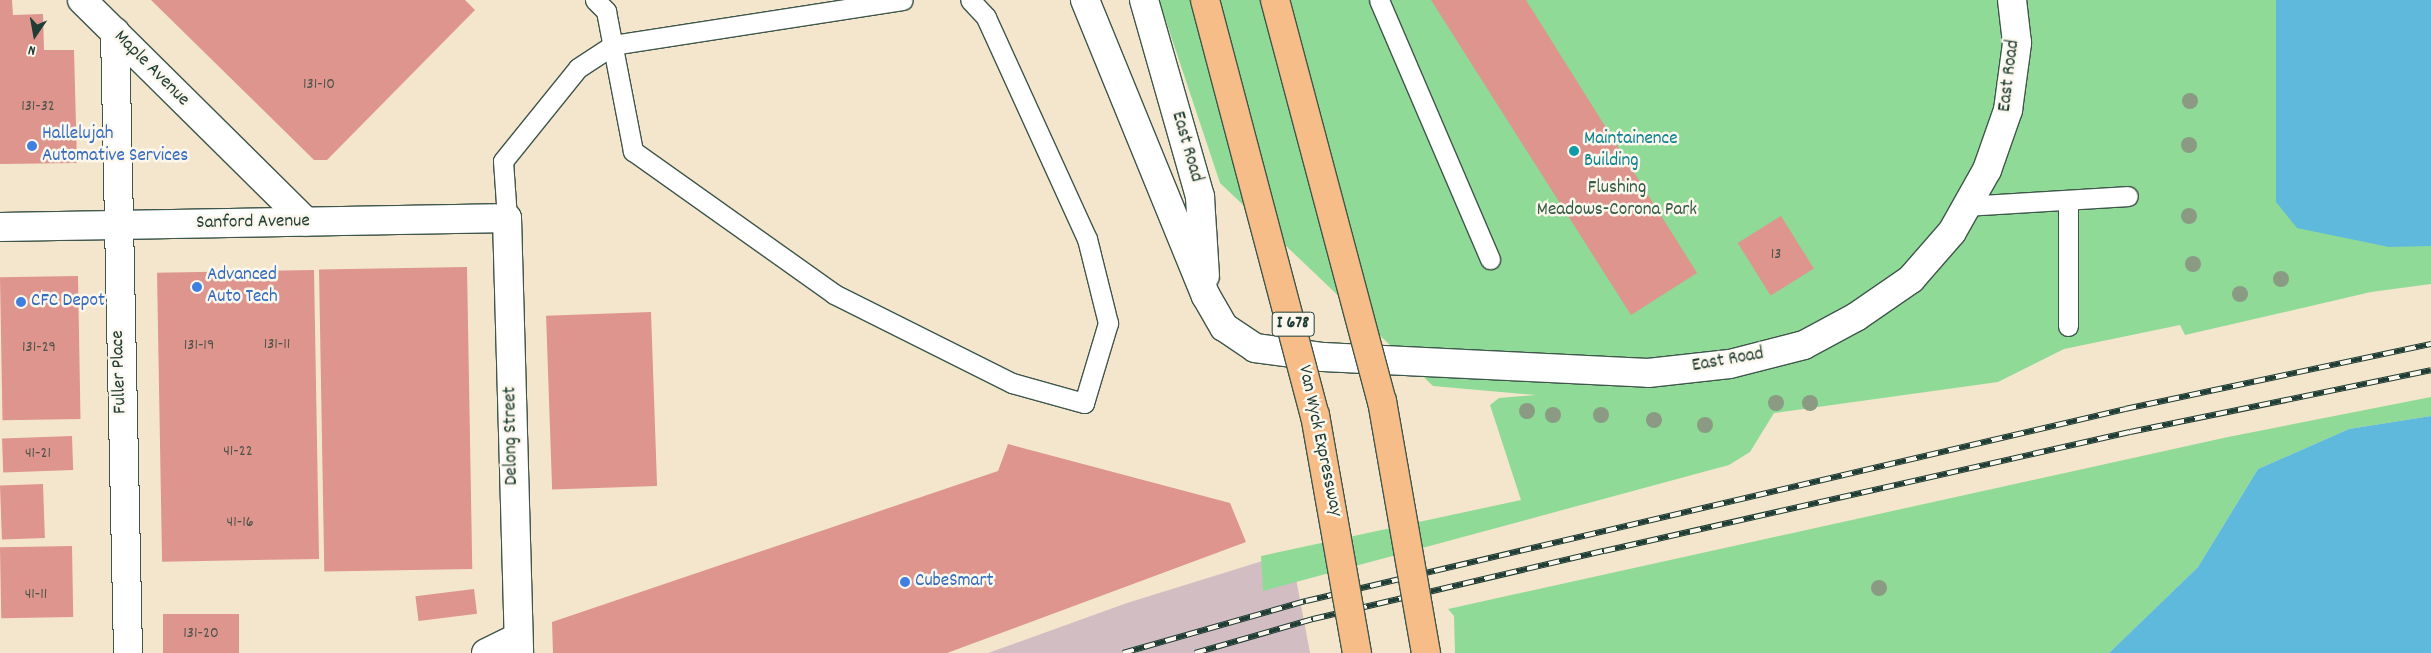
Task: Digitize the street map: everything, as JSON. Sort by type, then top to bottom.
[{"type":"highway","name":"Van Wyck Expressway","points":[[1205,0],[1315,415],[1357,653]]},
{"type":"highway","points":[[1275,0],[1382,401],[1426,653]]},
{"type":"street","name":"Maple Avenue","points":[[82,0],[306,222]]},
{"type":"street","points":[[1085,0],[1207,298]]},
{"type":"street","name":"East Road","points":[[1144,0],[1200,197],[1207,298],[1224,327],[1255,348],[1323,357],[1648,373],[1730,364],[1804,345],[1856,317],[1911,279],[1952,232],[1987,170],[2008,110],[2016,44],[2012,0]]},
{"type":"street","name":"Fuller Place","points":[[115,32],[116,225],[128,653]]},
{"type":"street","name":"Sanford Avenue","points":[[0,227],[507,218]]},
{"type":"street","name":"Delong Street","points":[[507,218],[518,646]]},
{"type":"street","points":[[486,653],[518,646]]},
{"type":"lane","points":[[595,0],[606,11],[632,151],[834,294],[1012,383],[1084,404],[1108,323],[1086,240],[986,17],[970,0]]},
{"type":"lane","points":[[507,218],[503,161],[578,68],[613,46],[880,2],[903,0]]},
{"type":"lane","points":[[1379,0],[1490,259]]},
{"type":"lane","points":[[1966,206],[2128,196]]},
{"type":"lane","points":[[2068,200],[2068,326]]},
{"type":"shaded area","points":[[1291,552],[1310,653],[988,653],[1127,603]]},
{"type":"green space","name":"Flushing Meadows-Corona Park","points":[[1159,0],[2431,0],[2431,284],[2371,292],[2185,335],[2180,325],[2064,349],[1998,382],[1774,413],[1750,452],[1729,465],[1263,591],[1261,556],[1521,500],[1490,405],[1499,398],[1536,395],[1433,386],[1220,183]]},
{"type":"green space","points":[[2431,397],[2431,416],[2349,429],[2258,469],[2198,567],[2109,653],[1455,653],[1454,616],[1448,609],[2228,437]]},
{"type":"water","points":[[2276,0],[2431,0],[2431,246],[2389,247],[2297,228],[2276,202]]},
{"type":"water","points":[[2431,416],[2431,653],[2109,653],[2198,567],[2258,469],[2349,429]]},
{"type":"building","points":[[0,0],[12,0],[13,15],[43,14],[44,50],[74,50],[77,163],[0,164]]},
{"type":"building","points":[[151,0],[465,0],[475,10],[327,160],[314,160]]},
{"type":"building","name":"Maintainence Building","points":[[1431,0],[1526,0],[1697,273],[1631,315]]},
{"type":"building","points":[[1781,216],[1814,269],[1771,296],[1738,243]]},
{"type":"building","points":[[467,267],[472,569],[324,572],[319,270]]},
{"type":"building","points":[[314,270],[319,559],[162,562],[157,273]]},
{"type":"building","points":[[78,276],[80,419],[3,420],[0,277]]},
{"type":"building","points":[[651,312],[657,486],[552,490],[546,316]]},
{"type":"building","points":[[72,436],[73,470],[3,472],[2,438]]},
{"type":"building","name":"CubeSmart","points":[[1008,444],[1230,503],[1246,542],[947,653],[553,653],[552,622],[998,471]]},
{"type":"building","points":[[43,484],[45,538],[2,539],[0,486]]},
{"type":"building","points":[[72,546],[73,617],[1,618],[0,547]]},
{"type":"building","points":[[474,589],[477,614],[418,621],[415,596]]},
{"type":"building","points":[[163,614],[239,614],[239,653],[163,653]]},
{"type":"railway","points":[[1123,653],[1306,601],[2125,409],[2431,344]]},
{"type":"railway","points":[[1195,653],[1313,619],[1604,551],[2130,432],[2431,370]]},
{"type":"place","name":"Hallelujah Automative Services","points":[[32,146]]},
{"type":"place","name":"Maintainence Building","points":[[1574,151]]},
{"type":"place","name":"Advanced Auto Tech","points":[[197,287]]},
{"type":"place","name":"CFC Depot","points":[[21,302]]},
{"type":"place","name":"CubeSmart","points":[[905,582]]}]
